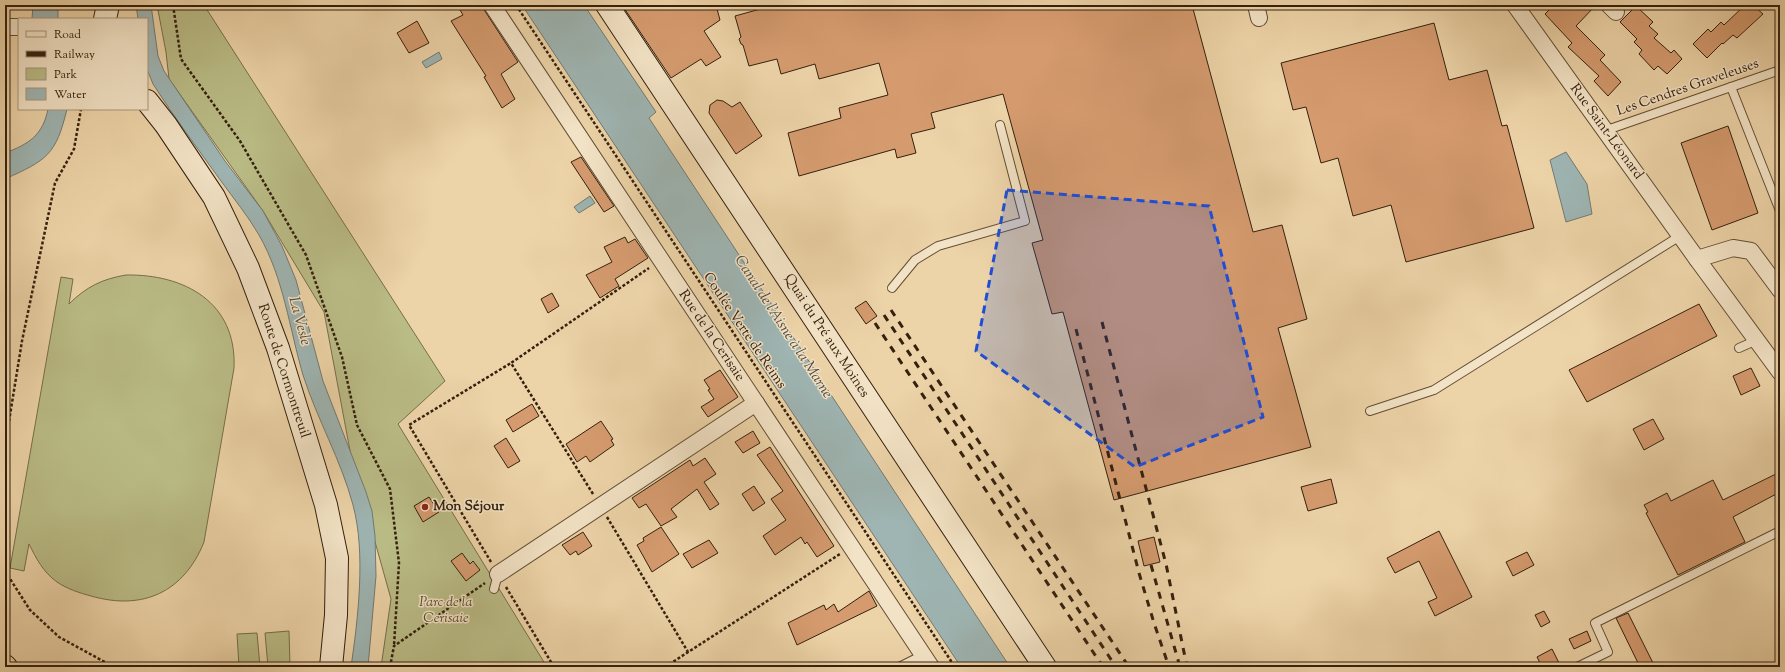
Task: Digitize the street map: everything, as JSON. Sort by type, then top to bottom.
[{"type":"street","name":"Rue de la Cerisaie","points":[[492,5],[927,661]]},
{"type":"street","name":"Quai du Pré aux Moines","points":[[607,5],[1045,667]]},
{"type":"street","name":"Rue Saint-Léonard","points":[[1515,5],[1680,236],[1780,372]]},
{"type":"street","points":[[5,27],[18,27]]},
{"type":"street","name":"Route de Cormontreuil","points":[[148,102],[166,125],[214,197],[248,268],[278,348],[326,504],[337,558],[336,615],[331,667]]},
{"type":"street","points":[[1697,259],[1733,248],[1750,251],[1780,290]]},
{"type":"street","points":[[498,574],[756,403]]},
{"type":"lane","name":"Les Cendres Graveleuses","points":[[1604,130],[1780,70]]},
{"type":"lane","points":[[1731,87],[1780,211]]},
{"type":"lane","points":[[892,288],[915,260],[938,246],[1025,221],[1000,125]]},
{"type":"lane","points":[[1370,411],[1434,390],[1680,236]]},
{"type":"lane","points":[[1739,348],[1756,340]]},
{"type":"lane","points":[[1578,666],[1608,652],[1595,623],[1780,531]]},
{"type":"lane","points":[[494,589],[498,574]]},
{"type":"lane","points":[[899,667],[927,661]]},
{"type":"path","points":[[173,5],[181,60],[240,142],[306,255],[342,357],[356,425],[390,489],[399,563],[394,646],[390,667]]},
{"type":"path","name":"Coulée Verte de Reims","points":[[516,5],[955,667]]},
{"type":"path","points":[[5,446],[22,341],[53,191],[55,183],[74,148],[81,110]]},
{"type":"path","points":[[554,667],[409,425],[511,363],[661,260]]},
{"type":"path","points":[[511,363],[600,506],[688,652]]},
{"type":"path","points":[[665,667],[850,547]]},
{"type":"path","points":[[5,571],[30,610],[59,637],[114,667]]},
{"type":"path","points":[[394,646],[498,574]]},
{"type":"highlighted area","points":[[1007,190],[1209,206],[1263,417],[1135,467],[976,351]]},
{"type":"green space","name":"Parc de la Cerisaie","points":[[157,5],[204,5],[445,381],[398,424],[547,667],[381,667],[391,599],[351,456],[324,312],[263,211],[169,79],[166,52]]},
{"type":"green space","points":[[126,275],[147,276],[168,280],[203,296],[216,309],[227,325],[233,345],[234,368],[204,542],[196,559],[185,574],[173,585],[160,593],[144,599],[128,601],[110,600],[91,596],[61,584],[52,578],[44,569],[37,560],[29,544],[24,571],[10,568],[61,277],[73,279],[69,304],[88,288],[102,281]]},
{"type":"green space","points":[[289,631],[290,667],[268,667],[265,633]]},
{"type":"green space","points":[[257,633],[260,667],[239,667],[237,634]]},
{"type":"water","points":[[33,5],[58,5],[58,18],[32,18]]},
{"type":"water","name":"La Vesle","points":[[136,5],[151,5],[158,56],[164,71],[225,161],[263,211],[282,246],[296,280],[323,381],[372,511],[375,536],[376,576],[368,667],[351,667],[360,586],[359,544],[353,505],[342,472],[303,375],[285,304],[274,269],[259,235],[250,221],[169,109],[153,84],[148,72],[148,18],[138,18]]},
{"type":"water","name":"Canal de l'Aisne à la Marne","points":[[522,5],[584,5],[656,112],[649,118],[1010,667],[961,667]]},
{"type":"water","points":[[439,52],[442,59],[426,68],[422,62]]},
{"type":"water","points":[[48,110],[67,110],[59,137],[54,146],[40,161],[31,167],[5,179],[5,153],[21,146],[34,137],[43,126]]},
{"type":"water","points":[[1566,152],[1587,184],[1592,214],[1566,222],[1550,160]]},
{"type":"water","points":[[590,196],[595,203],[579,213],[574,207]]},
{"type":"building","points":[[457,5],[481,5],[518,62],[501,74],[515,99],[502,108],[484,77],[486,76],[451,21],[463,15]]},
{"type":"building","points":[[628,5],[716,5],[720,20],[704,31],[721,57],[706,66],[701,59],[671,78],[624,8]]},
{"type":"building","points":[[763,5],[1192,5],[1253,232],[1282,225],[1307,319],[1278,328],[1311,447],[1114,500],[1063,312],[1052,314],[1032,243],[1043,240],[1003,94],[931,113],[935,128],[911,134],[916,153],[897,158],[895,149],[799,176],[788,133],[841,118],[839,108],[888,95],[879,63],[819,79],[815,64],[781,74],[777,59],[749,66],[743,45],[739,39],[741,37],[735,16],[764,8]]},
{"type":"building","points":[[1554,5],[1596,5],[1576,26],[1605,55],[1600,60],[1621,82],[1608,96],[1594,81],[1599,76],[1568,47],[1572,43],[1545,14]]},
{"type":"building","points":[[1745,5],[1753,5],[1763,14],[1737,38],[1733,35],[1723,44],[1722,43],[1707,58],[1693,44],[1708,29],[1711,32],[1721,22],[1724,25]]},
{"type":"building","points":[[1636,6],[1653,22],[1649,26],[1658,34],[1654,38],[1671,53],[1674,50],[1682,59],[1667,74],[1658,66],[1654,70],[1639,54],[1642,50],[1634,42],[1637,39],[1620,22]]},
{"type":"building","points":[[417,21],[429,43],[409,53],[397,33]]},
{"type":"building","points":[[1434,23],[1449,80],[1487,70],[1502,126],[1507,125],[1534,228],[1406,262],[1391,205],[1353,216],[1338,158],[1321,163],[1306,107],[1293,110],[1281,63]]},
{"type":"building","points":[[717,100],[723,101],[732,107],[740,102],[762,136],[736,154],[709,113],[710,105]]},
{"type":"building","points":[[1728,126],[1758,213],[1712,230],[1681,143]]},
{"type":"building","points":[[581,157],[614,206],[604,212],[571,162]]},
{"type":"building","points":[[625,237],[628,243],[635,239],[648,258],[615,279],[619,286],[600,298],[586,275],[612,262],[604,247]]},
{"type":"building","points":[[552,293],[559,306],[548,313],[541,299]]},
{"type":"building","points":[[866,301],[877,316],[866,324],[855,308]]},
{"type":"building","points":[[1699,304],[1717,336],[1587,402],[1569,370]]},
{"type":"building","points":[[1751,368],[1760,386],[1741,395],[1733,376]]},
{"type":"building","points":[[720,370],[738,397],[708,417],[701,407],[714,399],[704,380]]},
{"type":"building","points":[[532,404],[539,416],[513,432],[506,420]]},
{"type":"building","points":[[1653,419],[1664,439],[1644,450],[1633,429]]},
{"type":"building","points":[[601,421],[613,439],[611,440],[614,445],[590,462],[586,456],[577,462],[566,444]]},
{"type":"building","points":[[753,431],[760,443],[743,453],[735,442]]},
{"type":"building","points":[[506,438],[520,461],[508,468],[494,446]]},
{"type":"building","points":[[770,447],[834,546],[817,557],[807,542],[805,544],[801,537],[775,555],[763,536],[786,520],[771,499],[783,491],[757,455]]},
{"type":"building","points":[[705,458],[716,474],[704,482],[719,504],[710,510],[697,489],[671,509],[677,517],[661,526],[646,504],[639,508],[632,498],[690,460],[693,466]]},
{"type":"building","points":[[1780,472],[1780,492],[1733,517],[1745,542],[1678,575],[1646,513],[1648,512],[1644,505],[1667,493],[1671,501],[1713,480],[1723,500]]},
{"type":"building","points":[[1331,479],[1337,503],[1308,511],[1301,487]]},
{"type":"building","points":[[754,486],[765,503],[753,511],[742,494]]},
{"type":"building","name":"Mon Séjour","points":[[429,497],[439,512],[423,522],[414,506]]},
{"type":"building","points":[[661,527],[679,554],[652,572],[637,545],[644,541],[643,538]]},
{"type":"building","points":[[1439,531],[1472,597],[1435,616],[1428,602],[1437,598],[1419,561],[1395,573],[1387,558]]},
{"type":"building","points":[[583,532],[592,546],[578,555],[576,551],[570,555],[562,545]]},
{"type":"building","points":[[1154,537],[1160,562],[1144,566],[1138,541]]},
{"type":"building","points":[[709,540],[718,553],[692,568],[683,554]]},
{"type":"building","points":[[1527,552],[1534,565],[1513,576],[1506,562]]},
{"type":"building","points":[[462,553],[470,564],[473,561],[480,570],[466,581],[451,561]]},
{"type":"building","points":[[869,591],[877,606],[797,645],[788,623],[824,605],[826,610],[834,604],[838,612]]},
{"type":"building","points":[[1544,611],[1550,622],[1541,627],[1535,615]]},
{"type":"building","points":[[1628,613],[1655,667],[1640,667],[1616,618]]},
{"type":"building","points":[[1587,631],[1591,641],[1574,649],[1569,639]]},
{"type":"building","points":[[1552,649],[1561,667],[1542,667],[1537,657]]},
{"type":"railway","points":[[891,310],[1129,667]]},
{"type":"railway","points":[[884,315],[1116,667]]},
{"type":"railway","points":[[1102,322],[1166,564],[1187,667]]},
{"type":"railway","points":[[875,323],[1103,667]]},
{"type":"railway","points":[[1076,329],[1139,573],[1169,667]]},
{"type":"railway","points":[[1151,565],[1180,667]]},
{"type":"place","name":"Mon Séjour","points":[[425,507]]}]
